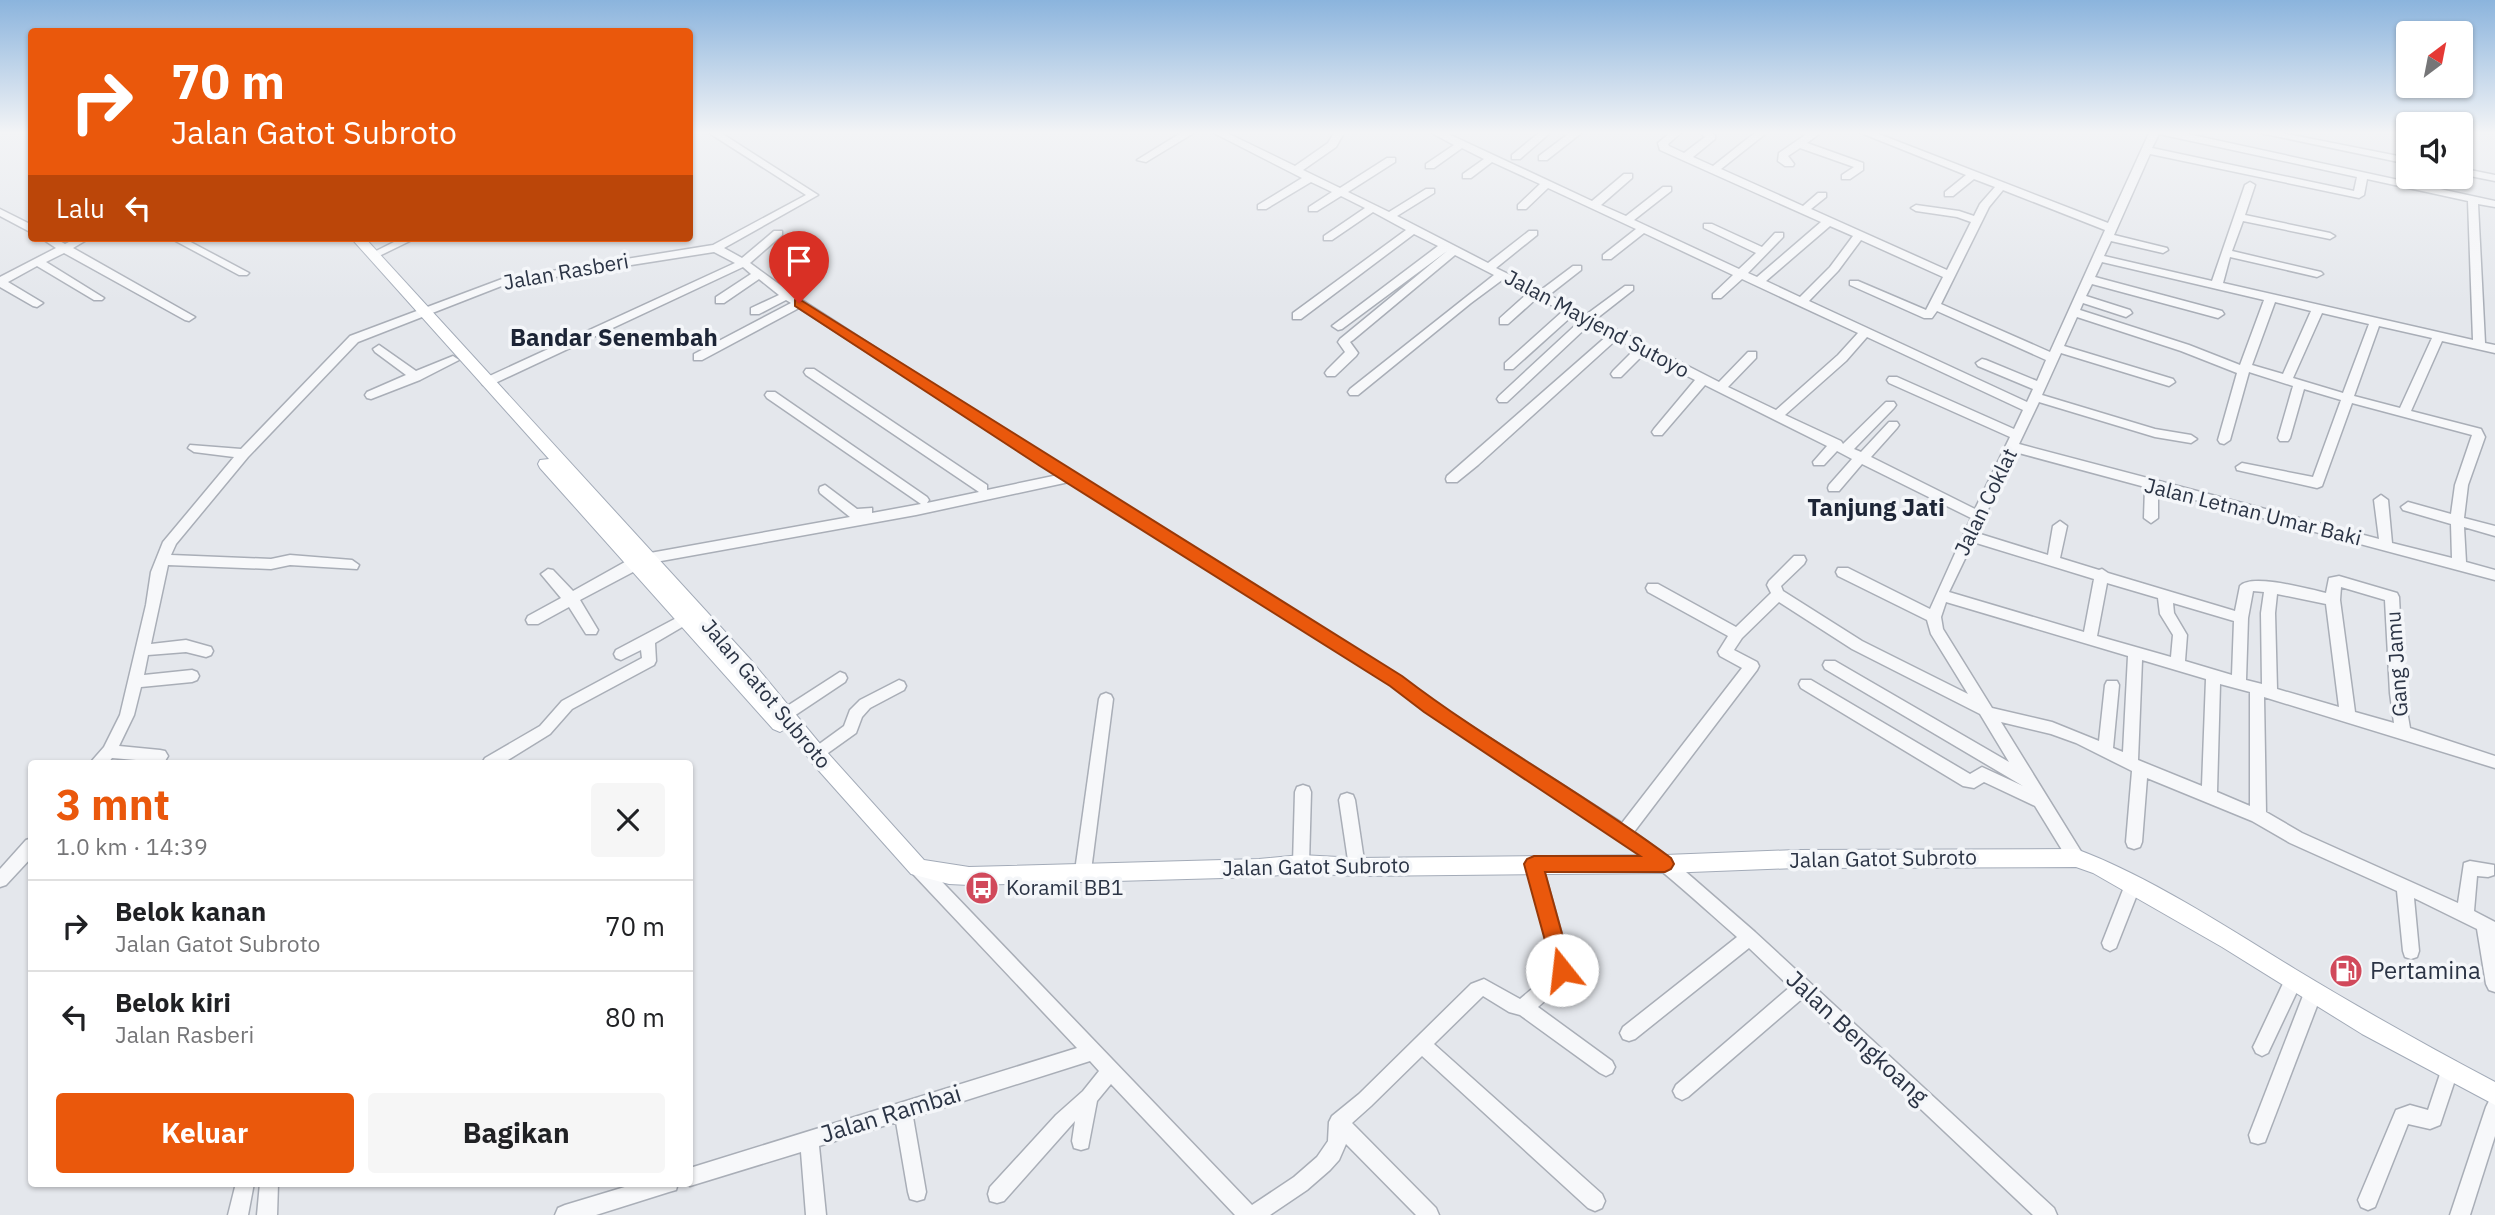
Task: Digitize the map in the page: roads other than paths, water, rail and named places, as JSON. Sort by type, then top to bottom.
[{"type":"main road","points":[[347,242],[418,314],[453,360],[586,510],[643,560],[684,618],[784,728],[815,752]]},
{"type":"main road","name":"Jalan Gatot Subroto","points":[[362,242],[418,314],[487,382],[643,560],[786,714],[815,752],[918,868],[967,876],[1259,868],[1301,864],[1357,867],[1665,864],[1797,859],[2076,858],[2100,867],[2229,940],[2370,1027],[2495,1094]]},
{"type":"street","name":"Jalan Rasberi","points":[[101,760],[109,751],[127,715],[162,560],[178,530],[244,454],[354,339],[471,292],[514,280],[716,248],[813,195],[801,188]]},
{"type":"street","points":[[1262,207],[1293,188]]},
{"type":"street","name":"Jalan Mayjend Sutoyo","points":[[1330,188],[1644,346],[1720,388],[1978,516]]},
{"type":"street","points":[[1313,209],[1347,188]]},
{"type":"street","points":[[1522,207],[1542,188]]},
{"type":"street","points":[[1557,188],[1865,332],[2035,397],[2155,433],[2190,439]]},
{"type":"street","points":[[1594,205],[1614,188]]},
{"type":"street","points":[[1755,188],[1949,275]]},
{"type":"street","points":[[1949,194],[1957,188]]},
{"type":"street","points":[[1854,283],[1928,315],[1935,306],[1984,206],[1999,188]]},
{"type":"street","points":[[2002,188],[2108,232],[2163,250]]},
{"type":"street","name":"Jalan Coklat","points":[[1934,617],[1941,595],[2056,353],[2129,188]]},
{"type":"street","points":[[2217,285],[2225,253],[2241,217],[2249,188]]},
{"type":"street","points":[[2324,188],[2359,195],[2360,188]]},
{"type":"street","points":[[2416,188],[2495,204]]},
{"type":"street","points":[[1627,221],[1667,189]]},
{"type":"street","points":[[1389,216],[1430,191]]},
{"type":"street","points":[[1805,209],[1822,195]]},
{"type":"street","points":[[2473,200],[2479,345]]},
{"type":"street","points":[[1328,238],[1373,208]]},
{"type":"street","points":[[1916,208],[1959,214],[1978,221]]},
{"type":"street","points":[[0,212],[28,228]]},
{"type":"street","points":[[2241,217],[2330,236]]},
{"type":"street","points":[[1757,283],[1830,220]]},
{"type":"street","points":[[1708,226],[1763,252]]},
{"type":"street","points":[[1297,316],[1414,229]]},
{"type":"street","points":[[1606,257],[1643,229]]},
{"type":"street","points":[[487,382],[743,263],[778,233]]},
{"type":"street","points":[[1489,268],[1533,233]]},
{"type":"street","points":[[1801,303],[1834,269],[1860,234]]},
{"type":"street","points":[[1717,296],[1779,235]]},
{"type":"street","points":[[53,242],[190,317]]},
{"type":"street","points":[[0,282],[76,242]]},
{"type":"street","points":[[183,242],[243,273]]},
{"type":"street","points":[[373,255],[401,242]]},
{"type":"street","points":[[716,248],[1065,474],[1396,681],[1430,707],[1624,833],[1665,864]]},
{"type":"street","points":[[1338,326],[1451,248]]},
{"type":"street","points":[[1331,373],[1352,353],[1344,342],[1451,248]]},
{"type":"street","points":[[2225,253],[2317,274]]},
{"type":"street","points":[[2097,258],[2495,349]]},
{"type":"street","points":[[38,262],[98,298]]},
{"type":"street","points":[[1504,321],[1577,268]]},
{"type":"street","points":[[720,300],[759,274]]},
{"type":"street","points":[[1354,393],[1503,274]]},
{"type":"street","points":[[2088,279],[2218,314]]},
{"type":"street","points":[[0,282],[37,303]]},
{"type":"street","points":[[1503,398],[1589,319],[1629,288]]},
{"type":"street","points":[[755,311],[787,295]]},
{"type":"street","points":[[2224,440],[2244,369],[2271,297]]},
{"type":"street","points":[[2080,298],[2126,313]]},
{"type":"street","points":[[698,357],[799,303]]},
{"type":"street","points":[[1935,306],[2056,353],[2169,382]]},
{"type":"street","points":[[2286,380],[2318,308]]},
{"type":"street","points":[[1509,366],[1572,310]]},
{"type":"street","points":[[2073,312],[2244,369],[2478,433],[2462,477],[2456,520],[2459,565]]},
{"type":"street","points":[[2242,467],[2317,483],[2375,322]]},
{"type":"street","points":[[1777,416],[1842,358],[1865,332]]},
{"type":"street","points":[[1452,479],[1502,439],[1546,398],[1562,379],[1617,333]]},
{"type":"street","points":[[2404,413],[2438,337]]},
{"type":"street","points":[[1617,374],[1644,346]]},
{"type":"street","points":[[379,349],[416,377]]},
{"type":"street","points":[[1720,388],[1752,355]]},
{"type":"street","points":[[371,395],[453,360]]},
{"type":"street","points":[[1982,363],[2035,397]]},
{"type":"street","points":[[810,372],[982,488]]},
{"type":"street","points":[[1658,432],[1703,379]]},
{"type":"street","name":"Jalan Letnan Umar Baki","points":[[1894,380],[2014,441],[2152,486],[2495,575]]},
{"type":"street","points":[[2284,438],[2299,384]]},
{"type":"street","points":[[772,395],[922,500]]},
{"type":"street","points":[[1819,462],[1842,447],[1890,405]]},
{"type":"street","points":[[1834,488],[1893,425]]},
{"type":"street","points":[[194,448],[244,454]]},
{"type":"street","points":[[825,490],[855,514],[1065,474]]},
{"type":"street","points":[[533,620],[643,560],[916,510],[1065,474]]},
{"type":"street","points":[[2151,518],[2152,486]]},
{"type":"street","points":[[2381,500],[2386,545]]},
{"type":"street","points":[[2408,507],[2495,531]]},
{"type":"street","points":[[2053,561],[2060,526]]},
{"type":"street","points":[[1969,536],[2241,618]]},
{"type":"street","points":[[162,560],[271,564],[290,560],[352,565]]},
{"type":"street","points":[[1799,560],[1774,585],[1778,594],[1857,645],[1985,711],[2052,728],[2135,766],[2258,816],[2308,843],[2490,928],[2495,984]]},
{"type":"street","points":[[1843,572],[1934,617],[1936,631],[2076,858]]},
{"type":"street","points":[[548,574],[572,600],[591,630]]},
{"type":"street","points":[[2089,640],[2102,574]]},
{"type":"street","name":"Gang Jamu","points":[[2333,600],[2334,582],[2339,581],[2392,597],[2397,693],[2403,732]]},
{"type":"street","points":[[2239,685],[2241,618],[2247,586],[2256,584],[2333,600],[2348,717]]},
{"type":"street","points":[[1653,587],[1737,634]]},
{"type":"street","points":[[2258,816],[2270,587]]},
{"type":"street","points":[[1624,833],[1752,667],[1725,652],[1737,634],[1778,594]]},
{"type":"street","points":[[2165,594],[2167,614],[2180,635],[2177,666]]},
{"type":"street","points":[[1941,595],[2403,732],[2495,762]]},
{"type":"street","points":[[621,653],[684,618]]},
{"type":"street","points":[[495,760],[545,730],[567,705],[649,661],[648,640]]},
{"type":"street","points":[[142,650],[186,646],[206,651]]},
{"type":"street","points":[[2134,842],[2135,654]]},
{"type":"street","points":[[1830,665],[2027,780]]},
{"type":"street","points":[[135,682],[192,676]]},
{"type":"street","points":[[2209,795],[2213,677]]},
{"type":"street","points":[[786,714],[840,678]]},
{"type":"street","points":[[1806,684],[1968,781],[1984,775],[2041,801]]},
{"type":"street","points":[[2105,751],[2112,685]]},
{"type":"street","points":[[815,752],[851,729],[855,715],[865,704],[899,686]]},
{"type":"street","points":[[1083,871],[1106,699]]},
{"type":"street","points":[[109,751],[160,756]]},
{"type":"street","points":[[1301,864],[1303,792]]},
{"type":"street","points":[[1348,800],[1357,867]]},
{"type":"street","points":[[0,880],[28,849]]},
{"type":"street","points":[[918,868],[1250,1215],[1315,1171],[1337,1143],[1338,1122],[1365,1100],[1476,990],[1484,987],[1517,1008],[1528,1006],[1558,979],[1562,970],[1534,864]]},
{"type":"street","name":"Jalan Bengkoang","points":[[1665,864],[1749,937],[2047,1215]]},
{"type":"street","points":[[2465,915],[2470,868],[2488,870]]},
{"type":"street","points":[[2405,886],[2411,951]]},
{"type":"street","points":[[2110,943],[2132,887]]},
{"type":"street","points":[[1629,1033],[1749,937]]},
{"type":"street","points":[[2262,1047],[2292,981]]},
{"type":"street","points":[[1682,1091],[1802,987]]},
{"type":"street","points":[[2258,1135],[2313,993]]},
{"type":"street","points":[[1523,1007],[1606,1067]]},
{"type":"street","points":[[1421,1044],[1595,1201]]},
{"type":"street","name":"Jalan Rambai","points":[[693,1176],[1093,1052]]},
{"type":"street","points":[[2368,1200],[2402,1116],[2412,1114],[2434,1119],[2450,1068]]},
{"type":"street","points":[[997,1194],[1062,1121],[1089,1097],[1110,1071]]},
{"type":"street","points":[[1081,1141],[1089,1097]]},
{"type":"street","points":[[2460,1215],[2495,1107]]},
{"type":"street","points":[[902,1111],[917,1192]]},
{"type":"street","points":[[1338,1122],[1429,1215]]},
{"type":"street","points":[[809,1140],[816,1215]]},
{"type":"street","points":[[238,1215],[244,1187]]},
{"type":"street","points":[[267,1215],[269,1187]]},
{"type":"street","points":[[565,1215],[656,1187]]},
{"type":"place","name":"Koramil BB1","points":[[982,888]]},
{"type":"place","name":"Pertamina","points":[[2346,971]]},
{"type":"district","name":"Bandar Senembah","points":[[614,338]]},
{"type":"district","name":"Tanjung Jati","points":[[1876,508]]}]
